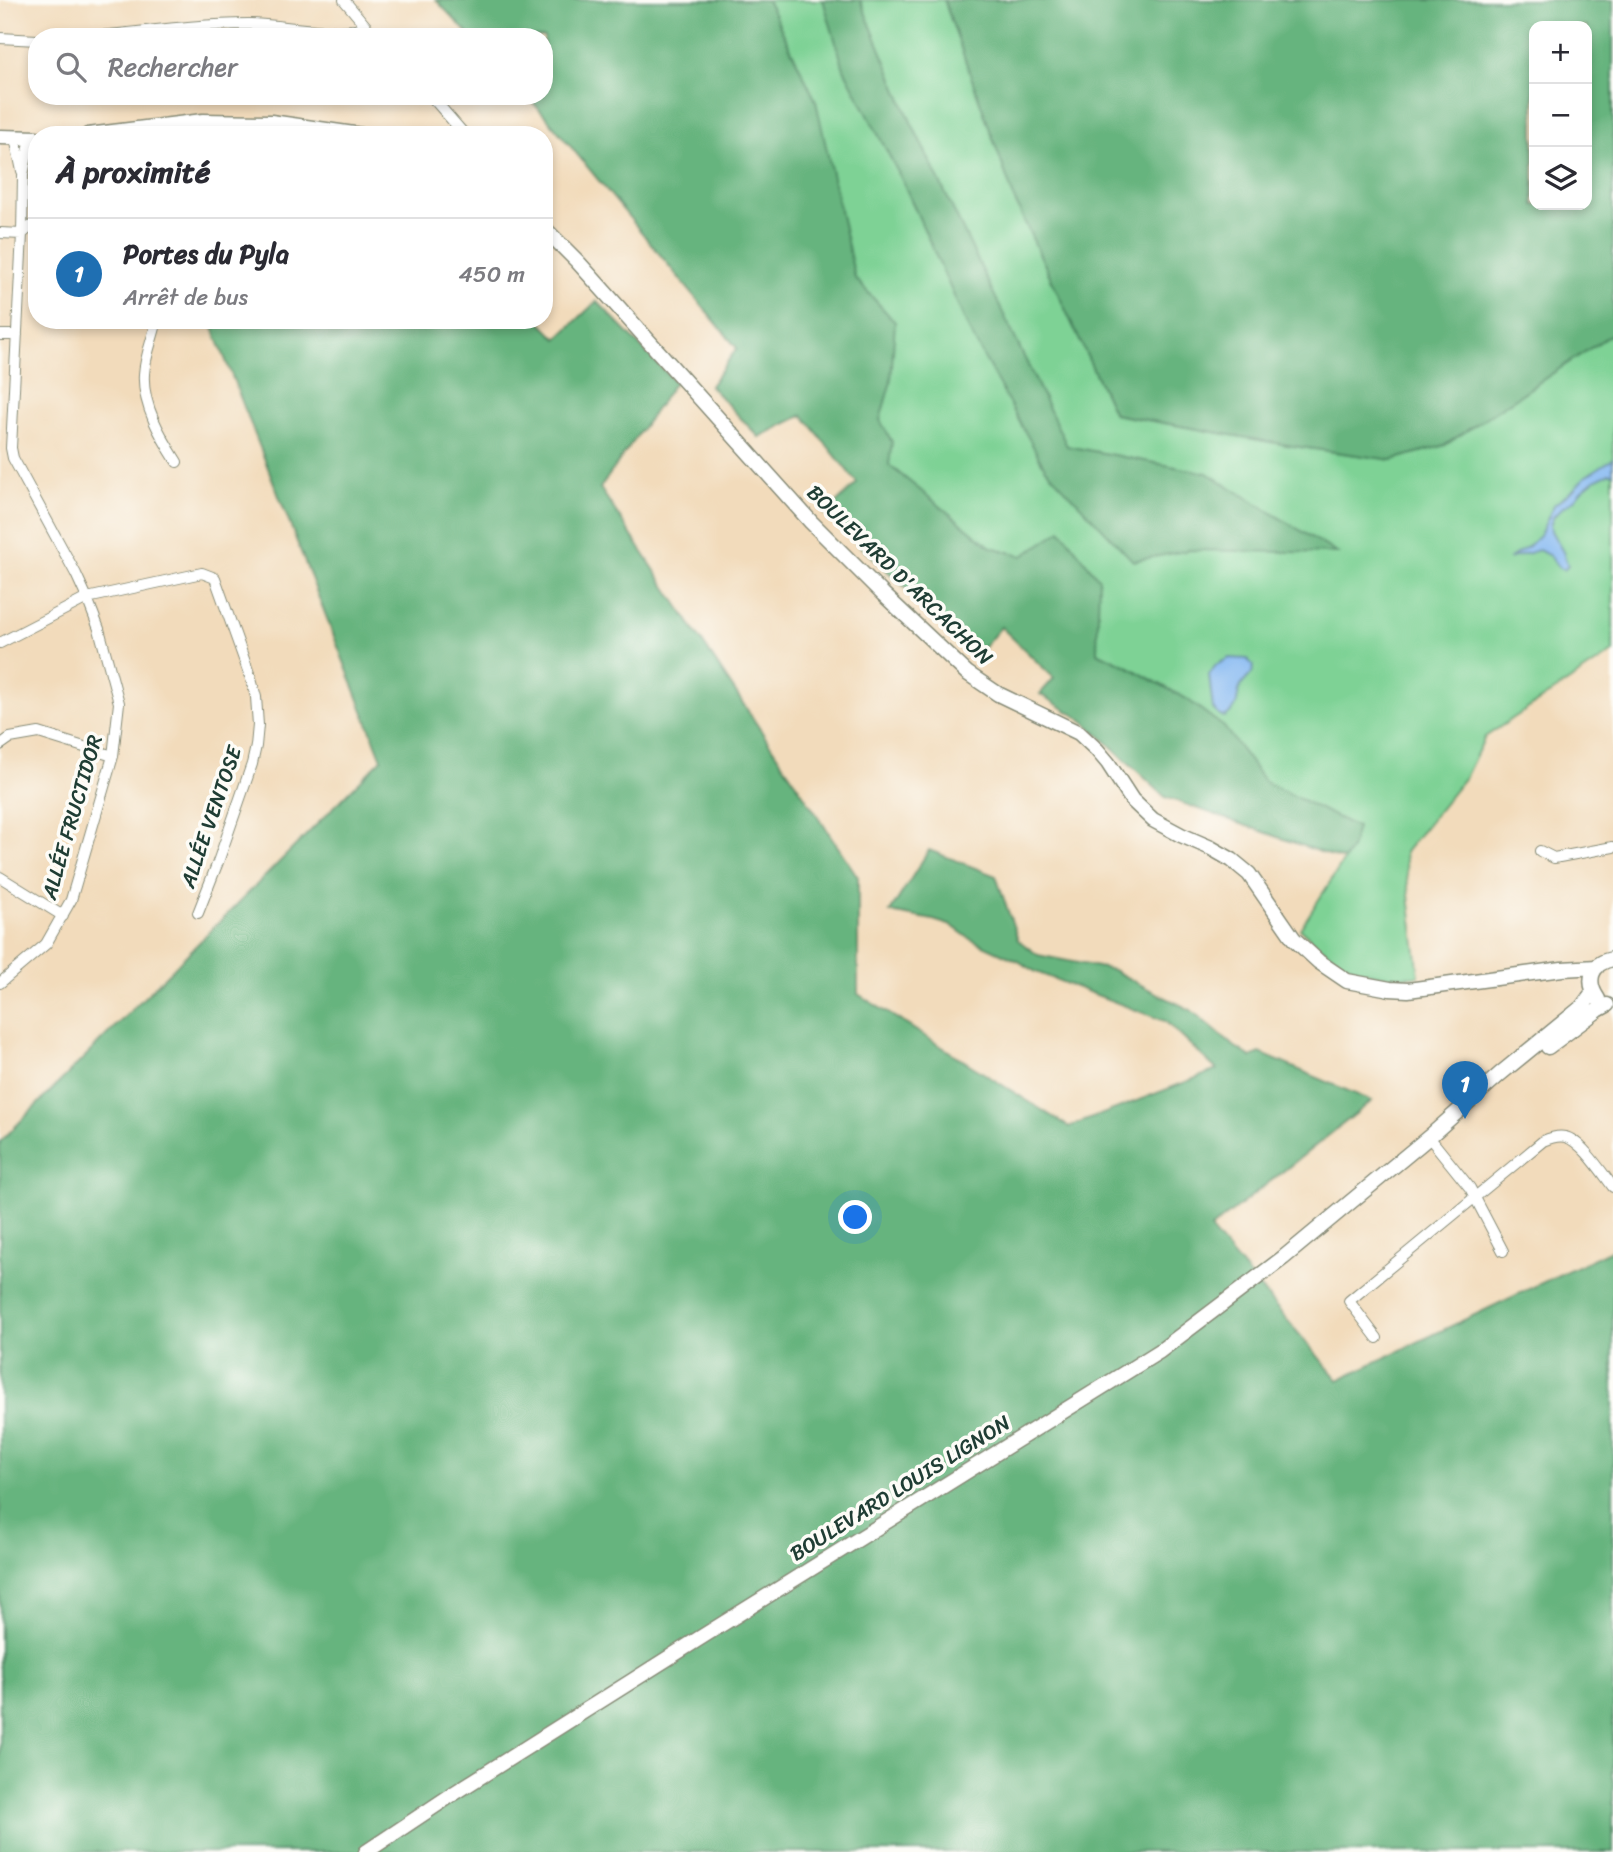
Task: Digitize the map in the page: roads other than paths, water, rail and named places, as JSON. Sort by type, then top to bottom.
[{"type":"main road","points":[[162,126],[203,121],[271,122],[299,126]]},
{"type":"main road","points":[[7,138],[28,138]]},
{"type":"main road","name":"BOULEVARD D'ARCACHON","points":[[553,238],[577,261],[811,522],[967,673],[998,694],[1079,733],[1108,763],[1132,800],[1153,820],[1211,848],[1249,874],[1293,939],[1346,981],[1408,990],[1562,969],[1597,967]]},
{"type":"main road","points":[[1432,1134],[1582,1007],[1592,988],[1593,972],[1602,962],[1613,959]]},
{"type":"main road","points":[[1562,969],[1577,973],[1592,988],[1598,999],[1610,1006]]},
{"type":"main road","points":[[1432,1134],[1595,1011],[1610,1006]]},
{"type":"main road","name":"BOULEVARD LOUIS LIGNON","points":[[366,1852],[700,1638],[1160,1351],[1283,1258],[1432,1134]]},
{"type":"street","points":[[344,0],[367,28]]},
{"type":"street","points":[[167,28],[265,24],[307,28]]},
{"type":"street","points":[[0,38],[28,40]]},
{"type":"street","points":[[438,105],[457,126]]},
{"type":"street","points":[[7,138],[23,175]]},
{"type":"street","points":[[5,449],[17,335],[23,175],[28,158]]},
{"type":"street","points":[[0,233],[22,234],[28,229]]},
{"type":"street","points":[[155,329],[144,375],[146,396],[159,433],[177,462]]},
{"type":"street","points":[[0,335],[17,335]]},
{"type":"street","name":"ALLÉE FRUCTIDOR","points":[[0,983],[46,944],[71,900],[113,756],[119,703],[99,629],[87,598],[13,458],[5,449]]},
{"type":"street","name":"ALLÉE VENTOSE","points":[[0,643],[87,598],[202,573],[215,578],[251,678],[256,697],[258,725],[256,746],[218,862],[198,913]]},
{"type":"street","points":[[0,745],[10,738],[39,733],[113,756]]},
{"type":"street","points":[[1540,851],[1554,858],[1613,847]]},
{"type":"street","points":[[0,877],[63,916]]},
{"type":"street","points":[[1432,1134],[1475,1196],[1503,1251]]},
{"type":"street","points":[[1377,1338],[1349,1301],[1536,1145],[1547,1139],[1568,1137],[1578,1144],[1613,1187]]},
{"type":"water","points":[[1613,459],[1613,473],[1594,480],[1554,516],[1550,525],[1568,566],[1564,570],[1559,568],[1550,556],[1539,550],[1508,559],[1529,546],[1540,535],[1554,505],[1586,476]]},
{"type":"water","points":[[1229,658],[1247,659],[1254,666],[1251,675],[1241,686],[1236,705],[1225,717],[1213,709],[1209,675],[1216,665]]},
{"type":"place","name":"Portes du Pyla","points":[[1465,1119]]}]
